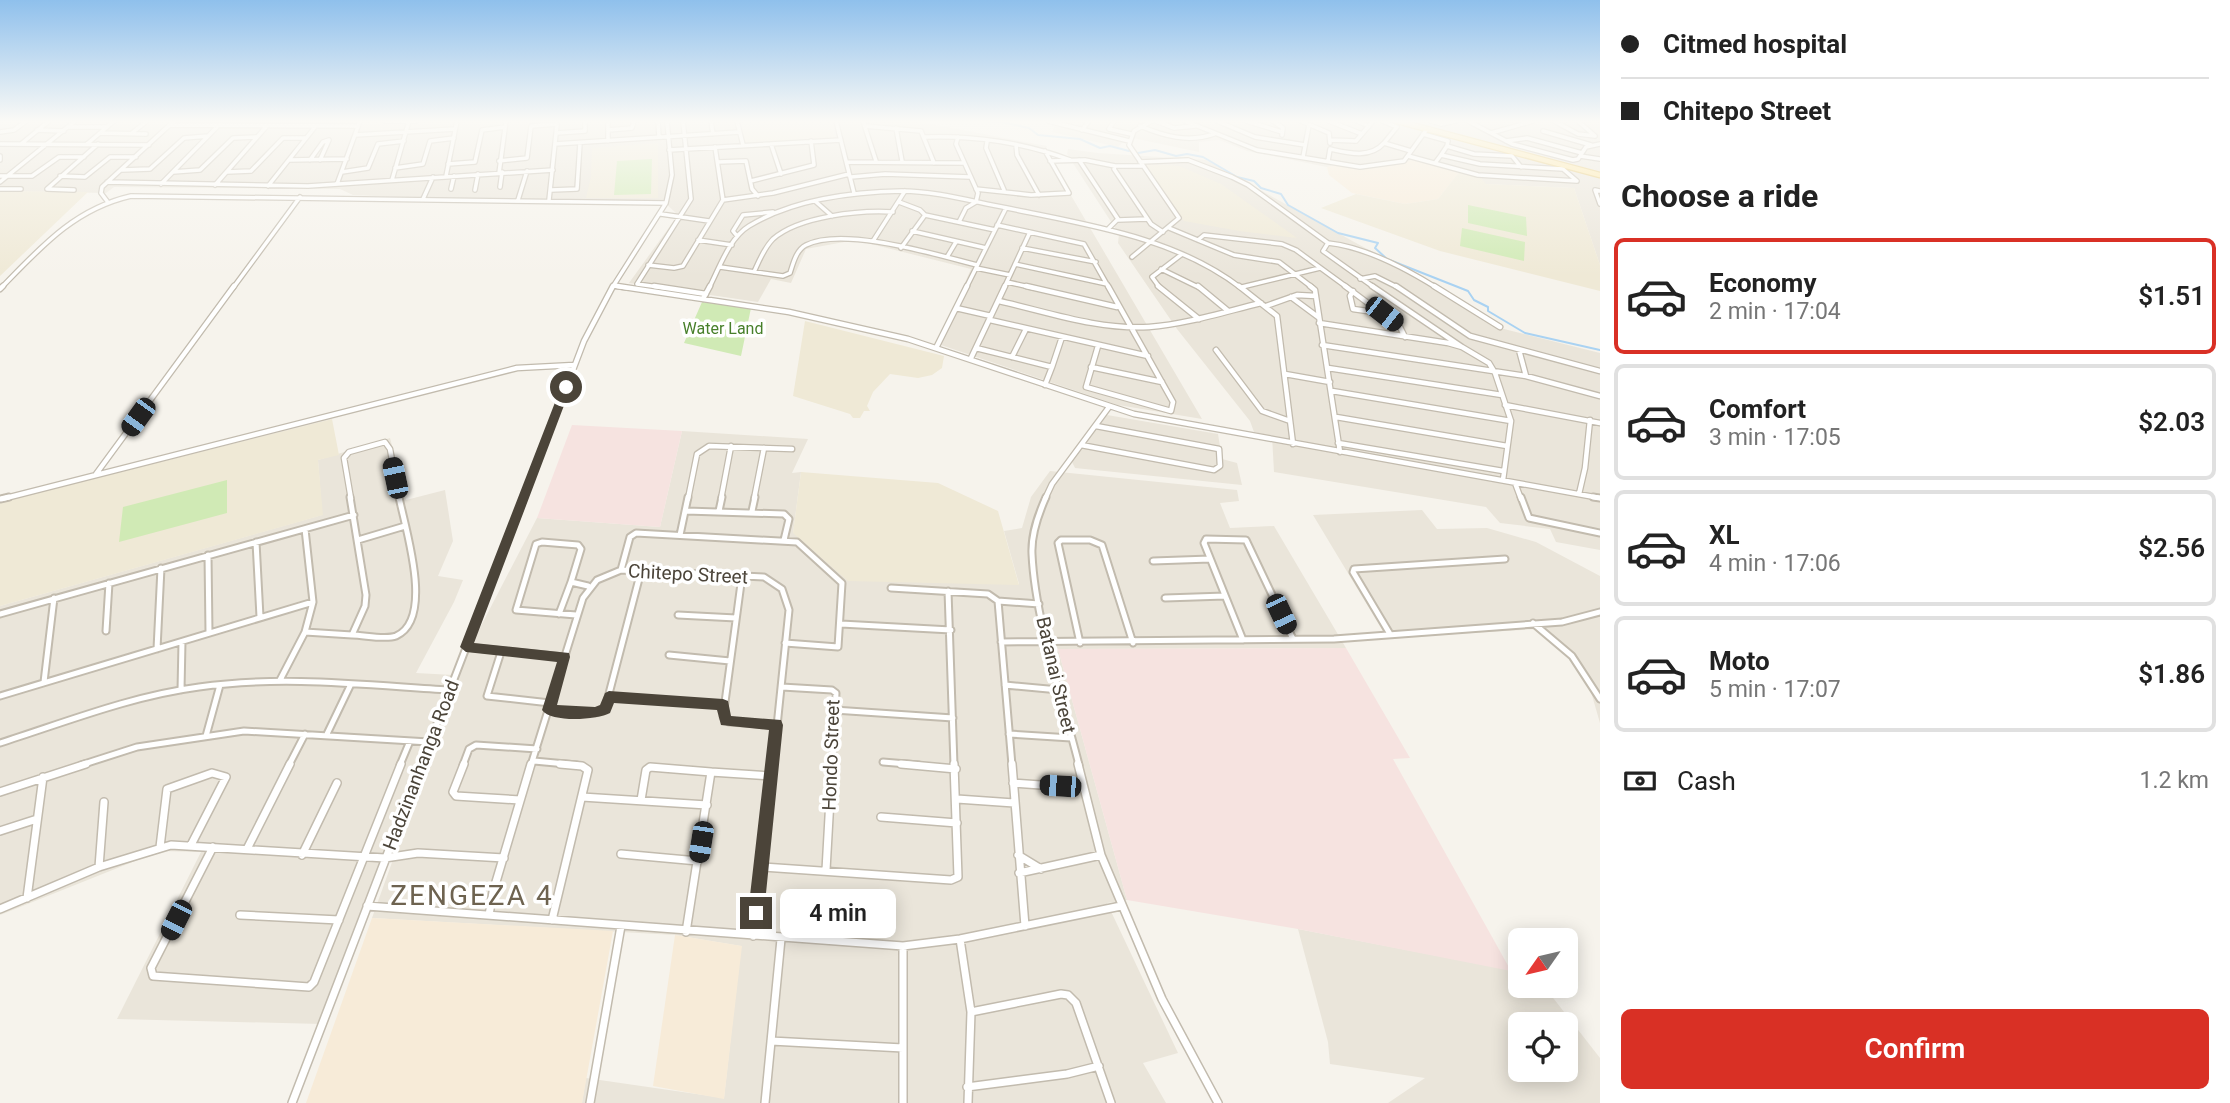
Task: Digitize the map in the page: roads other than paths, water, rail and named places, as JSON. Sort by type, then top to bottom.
[{"type":"street","points":[[0,182],[11,172]]},
{"type":"street","points":[[0,176],[32,176],[37,172]]},
{"type":"street","points":[[64,172],[47,189],[74,190]]},
{"type":"street","points":[[60,176],[85,177],[91,172]]},
{"type":"street","points":[[107,201],[101,190],[119,172]]},
{"type":"street","points":[[161,184],[173,172]]},
{"type":"street","points":[[215,185],[226,172]]},
{"type":"street","points":[[268,186],[279,172]]},
{"type":"street","points":[[337,184],[342,172]]},
{"type":"street","points":[[392,180],[394,172]]},
{"type":"street","points":[[107,182],[268,186],[507,172]]},
{"type":"street","points":[[518,200],[527,172]]},
{"type":"street","points":[[549,200],[553,172]]},
{"type":"street","points":[[551,190],[577,189],[578,172]]},
{"type":"street","name":"Hadzinanhanga Road","points":[[292,1103],[574,365],[600,307],[662,214],[672,172]]},
{"type":"street","points":[[689,172],[692,195],[637,284],[789,312],[937,346],[1109,407],[1293,444],[1600,498]]},
{"type":"street","points":[[648,265],[679,268],[723,200],[719,172]]},
{"type":"street","points":[[749,172],[758,196]]},
{"type":"street","points":[[751,181],[786,172]]},
{"type":"street","points":[[968,172],[976,189],[976,202]]},
{"type":"street","points":[[996,172],[1004,190]]},
{"type":"street","points":[[1027,172],[1039,195]]},
{"type":"street","points":[[976,189],[1039,195],[1069,193],[1057,172]]},
{"type":"street","points":[[1087,172],[1118,220]]},
{"type":"street","points":[[1116,172],[1147,219],[1163,232]]},
{"type":"street","points":[[1132,257],[1179,218],[1147,172]]},
{"type":"street","points":[[1221,172],[1248,186],[1328,243],[1349,245],[1417,276],[1500,327]]},
{"type":"street","points":[[1469,172],[1577,181],[1567,172]]},
{"type":"street","points":[[1508,172],[1511,177]]},
{"type":"street","points":[[500,173],[500,187]]},
{"type":"street","points":[[475,190],[478,174]]},
{"type":"street","points":[[723,200],[758,196],[850,175],[970,177]]},
{"type":"street","points":[[850,175],[854,192]]},
{"type":"street","points":[[451,189],[454,176]]},
{"type":"street","points":[[423,199],[433,177]]},
{"type":"street","points":[[0,189],[22,189]]},
{"type":"street","points":[[1600,191],[1595,190],[1600,204]]},
{"type":"street","points":[[873,242],[905,191]]},
{"type":"street","points":[[737,236],[733,231],[743,215],[777,212],[854,192],[905,191],[1110,228],[1152,242],[1219,271],[1277,316],[1293,444]]},
{"type":"street","points":[[0,289],[75,216],[107,201],[141,195],[666,203]]},
{"type":"street","points":[[96,474],[300,197]]},
{"type":"street","points":[[816,201],[832,216]]},
{"type":"street","points":[[899,202],[920,210],[925,215],[1082,243],[1096,262],[1118,307],[1174,404],[1171,411],[1087,389],[1098,346]]},
{"type":"street","points":[[959,222],[966,208],[976,202]]},
{"type":"street","points":[[937,346],[1006,208]]},
{"type":"street","points":[[754,272],[774,237],[832,216],[855,211],[893,212]]},
{"type":"street","points":[[704,297],[737,236],[747,227],[777,212]]},
{"type":"street","points":[[662,214],[709,221]]},
{"type":"street","points":[[901,248],[925,215]]},
{"type":"street","points":[[1110,228],[1118,220],[1147,219]]},
{"type":"street","points":[[1169,228],[1234,255],[1275,261],[1312,288],[1316,296],[1340,452]]},
{"type":"street","points":[[912,232],[986,248]]},
{"type":"street","points":[[971,358],[1030,232]]},
{"type":"street","points":[[1198,240],[1204,235],[1282,244],[1296,250],[1401,327],[1405,337]]},
{"type":"street","points":[[720,267],[787,275],[798,251],[807,244],[856,238],[947,257],[1010,275]]},
{"type":"street","points":[[698,240],[732,245]]},
{"type":"street","points":[[947,257],[956,242]]},
{"type":"street","points":[[1328,243],[1324,253],[1489,363],[1511,421],[1503,481]]},
{"type":"street","points":[[1022,248],[1096,262]]},
{"type":"street","points":[[1182,254],[1152,277],[1154,283],[1199,319]]},
{"type":"street","points":[[1014,264],[1108,284]]},
{"type":"street","points":[[1242,287],[1321,268]]},
{"type":"street","points":[[1161,269],[1195,284],[1227,310]]},
{"type":"street","points":[[1360,279],[1375,276],[1387,280],[1470,336],[1600,371]]},
{"type":"street","points":[[1007,282],[1118,307]]},
{"type":"street","points":[[614,286],[704,297]]},
{"type":"street","points":[[1353,291],[1350,296],[1353,309],[1384,314]]},
{"type":"street","points":[[999,301],[1131,328],[1199,319],[1227,310],[1291,297],[1316,296]]},
{"type":"street","points":[[1291,297],[1318,317]]},
{"type":"street","points":[[956,309],[1026,329],[1148,356]]},
{"type":"street","points":[[1319,323],[1462,347]]},
{"type":"street","points":[[1012,357],[1026,329]]},
{"type":"street","points":[[1045,385],[1062,337]]},
{"type":"street","points":[[1322,345],[1526,376],[1600,396]]},
{"type":"street","points":[[976,348],[1052,367]]},
{"type":"street","points":[[1216,350],[1262,411],[1290,421]]},
{"type":"street","points":[[1519,350],[1526,376]]},
{"type":"street","points":[[0,499],[517,368],[574,365]]},
{"type":"street","points":[[1091,367],[1162,382]]},
{"type":"street","points":[[1328,368],[1502,395]]},
{"type":"street","points":[[1284,374],[1330,382]]},
{"type":"street","points":[[1332,391],[1511,421]]},
{"type":"street","points":[[1506,405],[1600,423]]},
{"type":"street","name":"Batanai Street","points":[[1109,407],[1045,497],[1033,532],[1032,552],[1039,604],[1101,855],[1162,999],[1218,1103]]},
{"type":"street","points":[[1336,416],[1507,446]]},
{"type":"street","points":[[1579,494],[1585,468],[1590,420]]},
{"type":"street","points":[[1081,444],[1099,450],[1216,470],[1220,466],[1219,449],[1096,426]]},
{"type":"street","points":[[305,632],[393,638],[403,632],[418,596],[390,449],[385,442],[349,452],[345,456],[365,606],[352,635]]},
{"type":"street","points":[[1338,443],[1503,471]]},
{"type":"street","points":[[680,535],[697,454],[709,446],[792,449]]},
{"type":"street","points":[[719,511],[731,446]]},
{"type":"street","points":[[752,511],[764,448]]},
{"type":"street","points":[[1515,482],[1529,518],[1600,533]]},
{"type":"street","points":[[686,511],[752,511],[788,516],[784,540]]},
{"type":"street","points":[[0,614],[354,515]]},
{"type":"street","points":[[358,540],[405,526]]},
{"type":"street","points":[[280,680],[305,632],[313,602],[305,529]]},
{"type":"street","points":[[621,570],[631,535],[639,533],[784,540],[800,544],[840,580],[843,588],[838,648],[785,643]]},
{"type":"street","points":[[1243,640],[1205,540],[1245,539],[1293,639]]},
{"type":"street","points":[[1080,643],[1058,543],[1061,540],[1090,540],[1102,545],[1133,643]]},
{"type":"street","points":[[256,542],[260,617]]},
{"type":"street","points":[[559,614],[580,546],[542,542],[536,544],[516,610],[559,614],[576,615]]},
{"type":"street","points":[[208,555],[209,633]]},
{"type":"street","points":[[1153,561],[1210,559]]},
{"type":"street","points":[[1390,634],[1353,572],[1354,569],[1505,559]]},
{"type":"street","points":[[158,649],[161,568]]},
{"type":"street","name":"Chitepo Street","points":[[588,586],[599,576],[621,570],[769,578],[782,588],[789,605],[763,867],[753,936]]},
{"type":"street","points":[[548,710],[596,713],[605,709],[641,571]]},
{"type":"street","points":[[742,576],[723,705],[725,721],[776,725]]},
{"type":"street","points":[[489,915],[520,800],[534,761],[576,615],[588,586],[571,582]]},
{"type":"street","points":[[106,631],[109,583]]},
{"type":"street","points":[[891,588],[991,595],[998,601],[1039,604]]},
{"type":"street","points":[[763,867],[953,880],[959,874],[948,592]]},
{"type":"street","points":[[1165,598],[1225,596]]},
{"type":"street","points":[[44,682],[54,598]]},
{"type":"street","points":[[998,601],[1025,926]]},
{"type":"street","points":[[0,696],[313,602]]},
{"type":"street","points":[[1001,642],[1133,643],[1293,639],[1562,622],[1600,612]]},
{"type":"street","points":[[678,615],[736,618]]},
{"type":"street","points":[[1533,623],[1565,646],[1591,681],[1600,699]]},
{"type":"street","points":[[841,624],[951,631]]},
{"type":"street","points":[[181,690],[182,642]]},
{"type":"street","points":[[466,647],[564,657]]},
{"type":"street","points":[[501,652],[487,696],[550,702]]},
{"type":"street","points":[[669,655],[730,661]]},
{"type":"street","points":[[0,743],[163,693],[220,685],[280,680],[449,690]]},
{"type":"street","points":[[326,736],[351,684]]},
{"type":"street","points":[[206,736],[220,685]]},
{"type":"street","points":[[1005,685],[1059,690]]},
{"type":"street","name":"Hondo Street","points":[[782,687],[832,690],[836,693],[826,870]]},
{"type":"street","points":[[609,697],[723,705]]},
{"type":"street","points":[[834,710],[953,718]]},
{"type":"street","points":[[0,792],[137,747],[244,731],[429,742]]},
{"type":"street","points":[[247,849],[305,734]]},
{"type":"street","points":[[1009,734],[1071,738]]},
{"type":"street","points":[[213,847],[151,968],[153,976],[309,987],[314,982],[410,741]]},
{"type":"street","points":[[520,800],[456,796],[453,792],[469,748],[476,745],[537,749]]},
{"type":"street","points":[[534,761],[586,767],[588,772],[552,920]]},
{"type":"street","points":[[883,762],[956,769]]},
{"type":"street","points":[[641,800],[646,771],[650,767],[771,776]]},
{"type":"street","points":[[686,932],[711,772]]},
{"type":"street","points":[[160,847],[167,789],[212,773],[226,777],[191,845]]},
{"type":"street","points":[[27,898],[43,778]]},
{"type":"street","points":[[302,855],[337,783]]},
{"type":"street","points":[[1013,783],[1083,788]]},
{"type":"street","points":[[582,797],[707,805]]},
{"type":"street","points":[[957,799],[1014,803]]},
{"type":"street","points":[[99,867],[104,802]]},
{"type":"street","points":[[881,817],[957,823]]},
{"type":"street","points":[[0,831],[37,819]]},
{"type":"street","points":[[0,909],[99,867],[160,847],[191,845],[302,855],[385,858],[418,853],[504,859]]},
{"type":"street","points":[[621,854],[698,861]]},
{"type":"street","points":[[1018,855],[1041,869]]},
{"type":"street","points":[[1019,873],[1101,855]]},
{"type":"street","points":[[367,906],[686,932],[903,946],[960,939],[1121,906]]},
{"type":"street","points":[[240,915],[339,920]]},
{"type":"street","points":[[590,1103],[621,926]]},
{"type":"street","points":[[765,1103],[781,939]]},
{"type":"street","points":[[960,939],[971,1012],[968,1103]]},
{"type":"street","points":[[903,946],[903,1103]]},
{"type":"street","points":[[971,1012],[1061,994],[1068,995],[1076,1003],[1111,1103]]},
{"type":"street","points":[[771,1041],[903,1048]]},
{"type":"street","points":[[967,1087],[1067,1074],[1099,1066]]},
{"type":"waterway","points":[[1229,172],[1254,181],[1261,188],[1281,194],[1288,205],[1338,233],[1378,243],[1375,248],[1387,259],[1468,291],[1474,300],[1488,307],[1488,311],[1525,333],[1600,350]]},
{"type":"district","name":"ZENGEZA 4","points":[[472,895]]},
{"type":"park label","name":"Water Land","points":[[723,328]]}]
